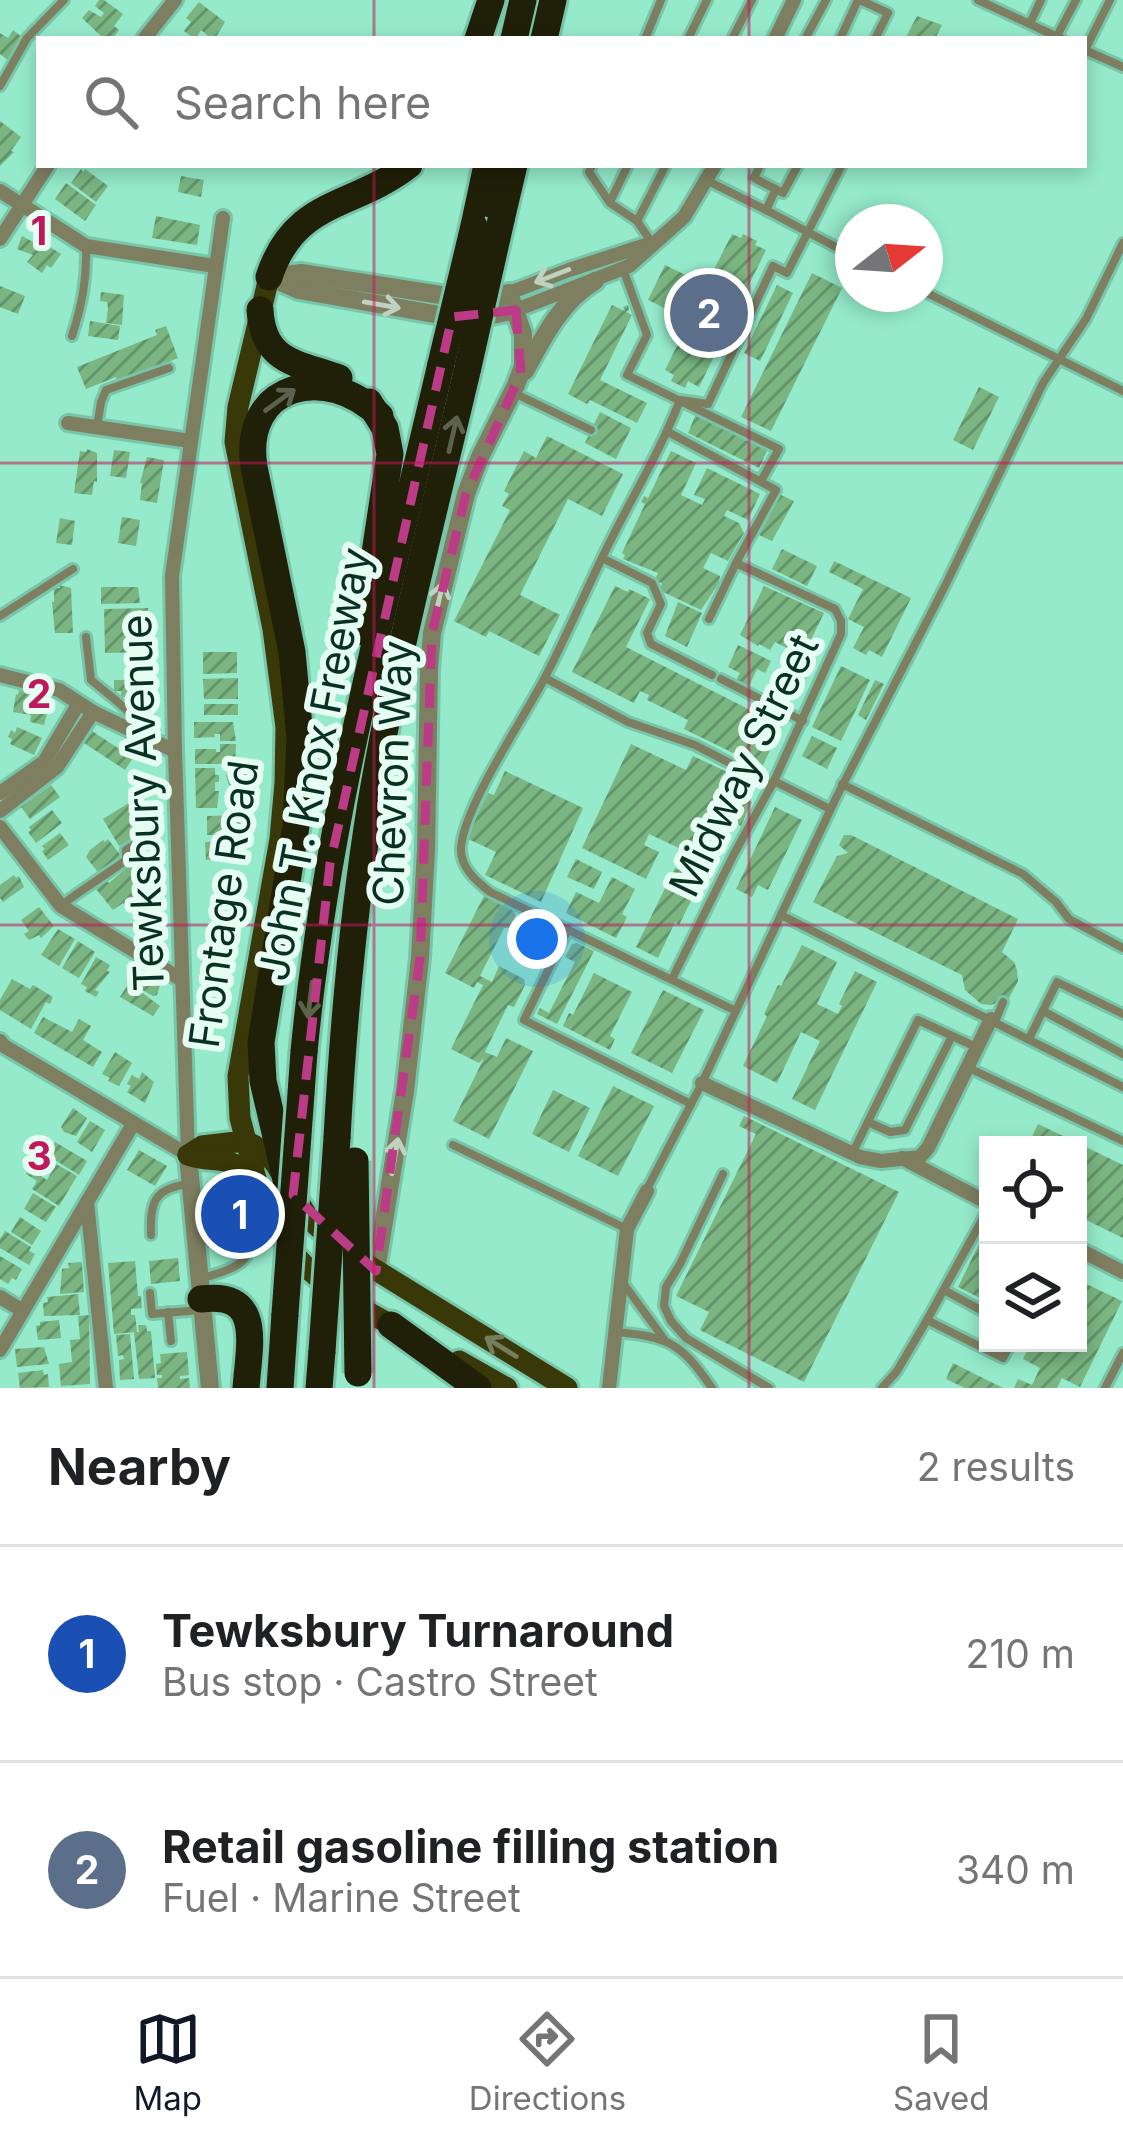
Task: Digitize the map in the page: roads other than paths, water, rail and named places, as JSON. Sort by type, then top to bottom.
[{"type":"highway","points":[[479,36],[491,0]]},
{"type":"highway","points":[[515,36],[523,0]]},
{"type":"highway","points":[[545,36],[553,0]]},
{"type":"highway","points":[[269,277],[280,248],[299,225],[405,168]]},
{"type":"highway","name":"John T. Knox Freeway","points":[[487,168],[488,223]]},
{"type":"highway","name":"John T. Knox Freeway","points":[[319,1388],[358,889],[455,366],[488,223],[513,168]]},
{"type":"highway","points":[[260,310],[264,338],[274,350],[289,361],[345,381],[363,394],[380,416],[388,439],[388,469],[330,864]]},
{"type":"highway","name":"John T. Knox Freeway","points":[[280,1388],[304,1052],[330,864],[364,696],[455,366]]},
{"type":"highway","points":[[287,1184],[263,1081],[261,1042],[296,826],[299,723],[292,652],[252,437],[274,400],[300,387],[337,388],[359,398],[380,416]]},
{"type":"highway","points":[[346,1002],[356,1161],[358,1383]]},
{"type":"highway","points":[[201,1296],[229,1298],[246,1314],[246,1388]]},
{"type":"highway","points":[[391,1324],[478,1388]]},
{"type":"main road","name":"Frontage Road","points":[[269,277],[238,407],[235,442],[278,657],[286,769],[280,839],[238,1069],[238,1108],[245,1141],[273,1222],[291,1251],[321,1280],[507,1388]]},
{"type":"main road","points":[[188,1155],[202,1146],[245,1141],[265,1152],[325,1236],[567,1388]]},
{"type":"main road","points":[[188,1155],[236,1165],[259,1190]]},
{"type":"street","points":[[146,36],[175,0]]},
{"type":"street","points":[[776,36],[794,0]]},
{"type":"street","points":[[0,239],[46,168]]},
{"type":"street","points":[[595,271],[621,270],[684,217],[713,168]]},
{"type":"street","points":[[0,191],[86,245],[215,266]]},
{"type":"street","name":"Tewksbury Avenue","points":[[210,1388],[188,1155],[172,576],[223,218]]},
{"type":"street","points":[[269,277],[299,290],[477,318],[652,244]]},
{"type":"street","points":[[515,389],[555,320],[595,271]]},
{"type":"street","name":"Chevron Way","points":[[376,1271],[419,970],[432,633],[466,494],[523,366],[524,342],[512,302]]},
{"type":"street","points":[[68,423],[190,441]]},
{"type":"street","points":[[0,674],[59,690],[175,751]]},
{"type":"street","points":[[0,793],[44,762],[86,708]]},
{"type":"street","points":[[0,811],[57,767],[86,708]]},
{"type":"street","points":[[0,827],[61,906],[182,980]]},
{"type":"street","points":[[702,1083],[852,1154],[881,1161],[920,1156],[993,1020]]},
{"type":"street","points":[[1,1047],[188,1155]]},
{"type":"street","points":[[0,1350],[134,1124]]},
{"type":"street","points":[[901,1158],[979,1201]]},
{"type":"street","points":[[609,1388],[627,1229],[646,1191]]},
{"type":"street","points":[[87,1200],[106,1388]]},
{"type":"street","points":[[1087,1254],[1123,1272]]},
{"type":"street","points":[[0,1297],[23,1311]]},
{"type":"lane","points":[[0,86],[27,38],[64,0]]},
{"type":"lane","points":[[646,36],[661,0]]},
{"type":"lane","points":[[689,36],[707,0]]},
{"type":"lane","points":[[733,36],[752,0]]},
{"type":"lane","points":[[807,36],[826,0]]},
{"type":"lane","points":[[841,36],[859,0],[888,13],[876,36]]},
{"type":"lane","points":[[978,0],[1055,36]]},
{"type":"lane","points":[[1011,15],[1018,0]]},
{"type":"lane","points":[[1030,23],[1042,0]]},
{"type":"lane","points":[[1060,36],[1076,0]]},
{"type":"lane","points":[[1087,46],[1110,0]]},
{"type":"lane","points":[[1087,51],[1121,62]]},
{"type":"lane","points":[[591,168],[610,203],[637,220],[652,244]]},
{"type":"lane","points":[[610,203],[627,168]]},
{"type":"lane","points":[[637,220],[664,168]]},
{"type":"lane","points":[[759,168],[754,178],[783,193],[796,168]]},
{"type":"lane","points":[[680,400],[708,404],[772,266],[788,273],[840,168]]},
{"type":"lane","points":[[707,180],[835,247]]},
{"type":"lane","points":[[766,210],[776,189]]},
{"type":"lane","points":[[646,1191],[1043,383],[1086,320],[1123,243]]},
{"type":"lane","points":[[72,336],[87,277],[86,245]]},
{"type":"lane","points":[[621,270],[647,334],[627,375],[779,449],[760,481]]},
{"type":"lane","points":[[943,301],[1123,391]]},
{"type":"lane","points":[[96,429],[106,390],[169,368]]},
{"type":"lane","points":[[515,389],[591,430]]},
{"type":"lane","points":[[680,400],[545,678],[479,797],[464,830],[460,854],[472,878],[490,892],[736,1011]]},
{"type":"lane","points":[[668,432],[776,490],[709,619]]},
{"type":"lane","points":[[602,558],[652,583],[661,604],[647,633],[651,644],[803,721]]},
{"type":"lane","name":"Midway Street","points":[[672,980],[773,783],[841,634],[835,610],[736,563]]},
{"type":"lane","points":[[0,616],[73,569]]},
{"type":"lane","points":[[86,637],[91,680],[136,719],[146,739]]},
{"type":"lane","points":[[545,678],[628,722],[694,745],[830,809]]},
{"type":"lane","points":[[842,784],[1023,874],[1069,919],[1123,948]]},
{"type":"lane","points":[[61,906],[126,860],[126,850],[153,832]]},
{"type":"lane","points":[[781,915],[1123,1087]]},
{"type":"lane","points":[[568,929],[524,1020],[691,1104]]},
{"type":"lane","points":[[1029,1039],[1057,982],[1123,1014]]},
{"type":"lane","points":[[993,1020],[1003,1002]]},
{"type":"lane","points":[[1043,1011],[1123,1054]]},
{"type":"lane","points":[[852,1154],[918,1020],[977,1048]]},
{"type":"lane","points":[[868,1123],[890,1132],[905,1130],[952,1036]]},
{"type":"lane","points":[[968,1067],[1123,1141]]},
{"type":"lane","points":[[453,1145],[627,1229]]},
{"type":"lane","points":[[722,1174],[666,1287],[664,1306],[686,1338],[769,1388]]},
{"type":"lane","points":[[151,1235],[150,1209],[160,1193],[170,1186],[191,1184]]},
{"type":"lane","points":[[882,1388],[897,1371],[979,1223]]},
{"type":"lane","points":[[150,1293],[152,1313],[168,1312],[201,1296],[246,1258],[249,1244],[236,1227],[194,1226]]},
{"type":"lane","points":[[621,1281],[664,1340],[692,1358],[712,1388]]},
{"type":"lane","points":[[944,1290],[979,1309]]},
{"type":"lane","points":[[168,1312],[171,1341]]},
{"type":"lane","points":[[927,1320],[979,1346]]},
{"type":"lane","points":[[616,1332],[664,1340]]},
{"type":"lane","points":[[1105,1388],[1123,1353]]},
{"type":"place","name":"Retail gasoline filling station","points":[[709,313]]},
{"type":"place","name":"Tewksbury Turnaround","points":[[240,1214]]}]
